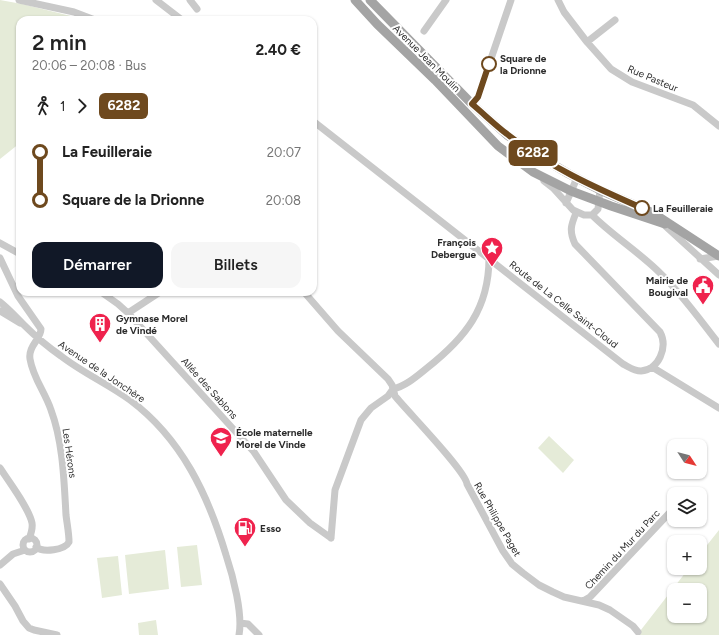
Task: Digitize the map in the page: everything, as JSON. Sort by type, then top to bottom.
[{"type":"main road","name":"Avenue Jean Moulin","points":[[355,0],[498,146],[533,172],[584,196],[598,205],[612,206],[674,227]]},
{"type":"main road","name":"Avenue Jean Moulin","points":[[370,0],[472,104],[508,135],[535,154],[577,178],[600,190],[653,213],[674,227]]},
{"type":"main road","points":[[674,227],[719,256]]},
{"type":"street","points":[[19,0],[74,12],[84,16]]},
{"type":"street","points":[[156,0],[177,16]]},
{"type":"street","points":[[190,0],[197,9]]},
{"type":"street","points":[[424,31],[446,0]]},
{"type":"street","points":[[472,104],[478,97],[511,0]]},
{"type":"street","name":"Rue Pasteur","points":[[558,0],[564,12],[587,42],[611,69],[632,82],[693,105],[719,126]]},
{"type":"street","points":[[587,42],[615,20]]},
{"type":"street","name":"Route de La Celle Saint-Cloud","points":[[317,125],[623,364],[639,371],[652,367]]},
{"type":"street","points":[[533,172],[553,188],[576,213],[592,215],[604,227],[659,272],[676,289],[719,344]]},
{"type":"street","points":[[566,202],[577,178]]},
{"type":"street","points":[[592,215],[598,205],[600,190]]},
{"type":"street","points":[[576,213],[571,230],[571,236],[575,244],[660,332],[663,338],[661,354],[652,367],[719,408]]},
{"type":"street","points":[[662,223],[719,275]]},
{"type":"street","points":[[0,243],[16,252]]},
{"type":"street","points":[[700,259],[719,256]]},
{"type":"street","points":[[0,258],[16,292]]},
{"type":"street","points":[[393,389],[400,388],[450,349],[463,335],[472,322],[484,292],[489,270],[489,258]]},
{"type":"street","points":[[18,296],[41,327],[38,337]]},
{"type":"street","name":"Allée des Sablons","points":[[107,296],[128,313],[254,452],[286,500],[310,523],[331,538],[335,490],[359,427],[362,420],[371,408],[388,396],[393,389]]},
{"type":"street","points":[[128,313],[154,296]]},
{"type":"street","name":"Rue Philippe Paget","points":[[307,296],[338,331],[388,379],[395,396],[443,450],[466,480],[491,530],[512,564],[539,585],[564,597],[583,601],[610,610],[638,632]]},
{"type":"street","name":"Avenue de la Jonchère","points":[[0,302],[11,310],[24,325],[62,357],[131,401],[156,424],[185,458],[206,500],[219,531],[233,575],[240,623],[239,635]]},
{"type":"street","name":"Avenue de la Jonchère","points":[[0,311],[24,325]]},
{"type":"street","name":"Les Hérons","points":[[36,547],[43,551],[62,548],[67,545],[69,536],[63,473],[56,427],[46,397],[34,376],[30,358],[33,344],[38,337]]},
{"type":"street","points":[[0,468],[26,509],[31,520],[32,528],[29,539],[23,543],[25,550]]},
{"type":"street","name":"Chemin du Mur du Parc","points":[[583,601],[590,597],[667,515]]},
{"type":"street","points":[[0,565],[16,552],[25,550],[32,552],[36,547],[36,544],[34,540],[29,539]]},
{"type":"street","points":[[0,584],[16,606],[23,621],[29,628],[57,635]]},
{"type":"street","points":[[240,623],[248,624],[259,635]]},
{"type":"green space","points":[[0,0],[71,16],[16,16],[16,146],[0,159]]},
{"type":"green space","points":[[549,436],[574,460],[563,473],[538,448]]},
{"type":"green space","points":[[719,530],[719,635],[637,635],[667,596],[667,623],[707,623],[707,583],[677,583],[684,575],[707,575],[707,545]]},
{"type":"green space","points":[[197,545],[202,585],[181,587],[177,547]]},
{"type":"green space","points":[[165,550],[169,589],[129,594],[125,555]]},
{"type":"green space","points":[[118,556],[122,595],[102,598],[97,558]]},
{"type":"green space","points":[[156,620],[158,635],[139,635],[138,623]]},
{"type":"bus line","name":"6282","points":[[489,64],[478,97],[472,104],[508,135],[535,154],[569,174],[642,208]]},
{"type":"place","name":"Square de la Drionne","points":[[489,64]]},
{"type":"place","name":"La Feuilleraie","points":[[642,208]]},
{"type":"place","name":"François Debergue","points":[[492,268]]},
{"type":"place","name":"Mairie de Bougival","points":[[703,306]]},
{"type":"place","name":"Gymnase Morel de Vindé","points":[[100,344]]},
{"type":"place","name":"École maternelle Morel de Vinde","points":[[221,458]]},
{"type":"place","name":"Esso","points":[[245,548]]}]
